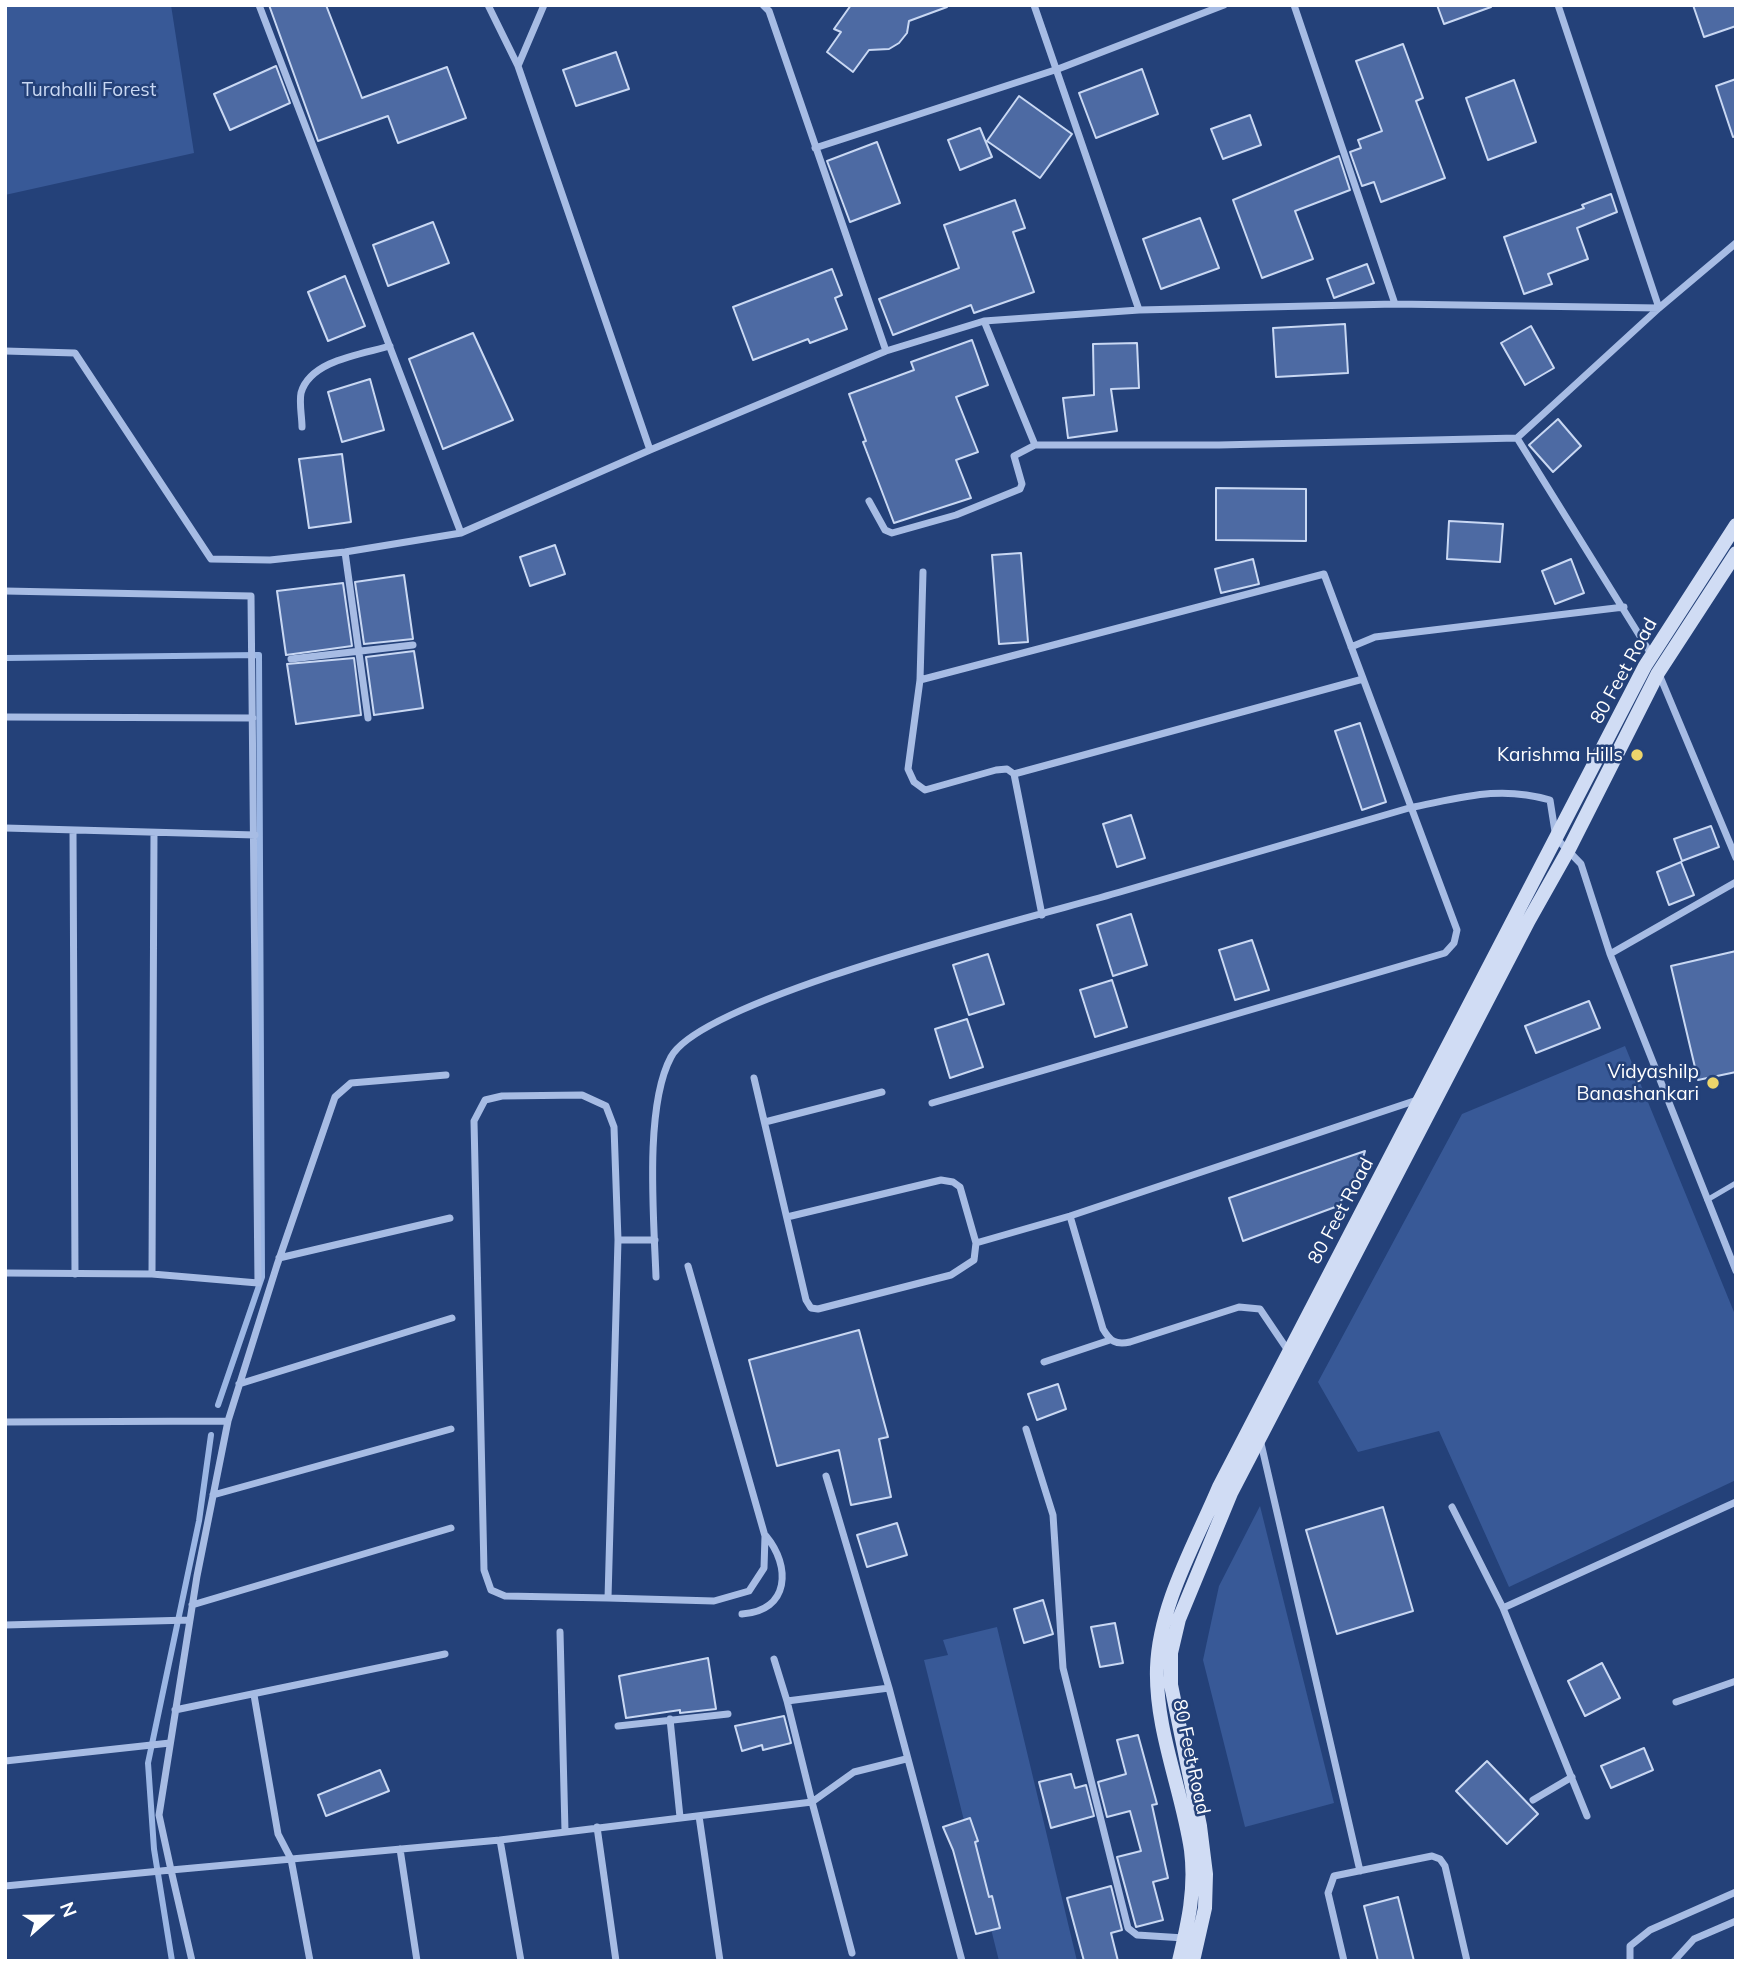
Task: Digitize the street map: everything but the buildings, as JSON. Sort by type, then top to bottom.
[{"type":"main road","name":"80 Feet Road","points":[[1180,1961],[1192,1906],[1192,1863],[1159,1703],[1157,1668],[1161,1633],[1219,1487],[1652,655],[1736,525]]},
{"type":"main road","name":"80 Feet Road","points":[[1193,1961],[1205,1908],[1205,1861],[1172,1700],[1171,1653],[1179,1619],[1231,1493],[1529,920],[1569,849],[1658,673],[1736,553]]},
{"type":"street","points":[[259,5],[461,533]]},
{"type":"street","points":[[488,5],[518,66],[650,450]]},
{"type":"street","points":[[518,66],[544,5]]},
{"type":"street","points":[[763,5],[769,12],[887,351]]},
{"type":"street","points":[[1034,5],[1139,310]]},
{"type":"street","points":[[815,148],[1058,69],[1224,5]]},
{"type":"street","points":[[1294,5],[1395,304]]},
{"type":"street","points":[[1558,5],[1659,308]]},
{"type":"street","points":[[869,501],[885,530],[892,533],[956,515],[1020,489],[1014,456],[1035,445],[1219,445],[1517,438],[1659,308],[1736,243]]},
{"type":"street","points":[[5,351],[75,353],[211,559],[270,560],[345,552],[461,533],[887,351],[984,321],[1139,310],[1395,304],[1659,308]]},
{"type":"street","points":[[984,321],[1035,445]]},
{"type":"street","points":[[302,426],[301,393],[312,375],[332,363],[390,346]]},
{"type":"street","points":[[1517,438],[1652,655]]},
{"type":"street","points":[[345,552],[368,718]]},
{"type":"street","points":[[923,572],[920,680],[908,769],[914,782],[925,790],[996,770],[1006,769],[1014,774],[1042,915]]},
{"type":"street","points":[[920,680],[1324,574],[1457,930],[1454,943],[1445,953],[932,1103]]},
{"type":"street","points":[[5,590],[251,596],[257,1283],[152,1274],[5,1273]]},
{"type":"street","points":[[1351,647],[1375,638],[1624,607]]},
{"type":"street","points":[[291,659],[413,645]]},
{"type":"street","points":[[1658,673],[1736,858]]},
{"type":"street","points":[[1014,774],[1363,679]]},
{"type":"street","points":[[5,717],[253,718]]},
{"type":"street","points":[[656,1277],[652,1174],[659,1089],[671,1055],[696,1034],[729,1015],[858,967],[1409,807],[1488,793],[1520,791],[1550,800],[1556,838],[1581,864],[1611,954],[1736,1271]]},
{"type":"street","points":[[5,828],[255,835]]},
{"type":"street","points":[[73,830],[75,1274]]},
{"type":"street","points":[[152,1274],[154,833]]},
{"type":"street","points":[[1611,954],[1736,882]]},
{"type":"street","points":[[192,1961],[159,1815],[189,1620],[228,1420],[334,1097],[351,1083],[446,1074]]},
{"type":"street","points":[[754,1078],[806,1300],[811,1308],[818,1309],[951,1275],[974,1260],[976,1243],[960,1187],[941,1180],[787,1217]]},
{"type":"street","points":[[765,1122],[882,1092]]},
{"type":"street","points":[[608,1598],[618,1240],[614,1127],[606,1106],[582,1095],[502,1096],[485,1100],[474,1121],[484,1570],[491,1591],[505,1596],[714,1601],[749,1591],[764,1568],[765,1536],[688,1266]]},
{"type":"street","points":[[976,1243],[1070,1216],[1422,1099]]},
{"type":"street","points":[[1070,1216],[1103,1329],[1110,1340],[1120,1344],[1130,1342],[1239,1307],[1260,1309],[1289,1353]]},
{"type":"street","points":[[279,1258],[450,1218]]},
{"type":"street","points":[[618,1240],[655,1240]]},
{"type":"street","points":[[239,1384],[452,1318]]},
{"type":"street","points":[[1044,1362],[1110,1340]]},
{"type":"street","points":[[5,1422],[228,1420]]},
{"type":"street","points":[[213,1494],[451,1429]]},
{"type":"street","points":[[1026,1429],[1053,1515],[1063,1668],[1128,1928],[1137,1935],[1185,1938]]},
{"type":"street","points":[[1260,1438],[1360,1871]]},
{"type":"street","points":[[826,1476],[889,1688],[962,1961]]},
{"type":"street","points":[[1503,1608],[1736,1502]]},
{"type":"street","points":[[1452,1507],[1503,1608],[1587,1816]]},
{"type":"street","points":[[192,1605],[452,1528]]},
{"type":"street","points":[[743,1614],[769,1607],[779,1597],[783,1580],[777,1549],[765,1536]]},
{"type":"street","points":[[5,1625],[189,1620]]},
{"type":"street","points":[[560,1632],[565,1831]]},
{"type":"street","points":[[175,1710],[445,1654]]},
{"type":"street","points":[[774,1658],[852,1953]]},
{"type":"street","points":[[1676,1702],[1736,1681]]},
{"type":"street","points":[[787,1701],[889,1688]]},
{"type":"street","points":[[254,1695],[278,1834],[291,1859],[310,1961]]},
{"type":"street","points":[[618,1726],[728,1714]]},
{"type":"street","points":[[670,1719],[680,1818]]},
{"type":"street","points":[[5,1761],[170,1743]]},
{"type":"street","points":[[5,1886],[500,1840],[597,1826],[813,1802],[854,1772],[906,1759]]},
{"type":"street","points":[[1533,1801],[1572,1777]]},
{"type":"street","points":[[699,1816],[720,1961]]},
{"type":"street","points":[[597,1826],[616,1961]]},
{"type":"street","points":[[500,1840],[521,1961]]},
{"type":"street","points":[[400,1849],[417,1961]]},
{"type":"street","points":[[1344,1961],[1328,1894],[1334,1876],[1432,1856],[1440,1858],[1445,1866],[1467,1961]]},
{"type":"street","points":[[1630,1961],[1630,1946],[1650,1930],[1736,1892]]},
{"type":"street","points":[[1674,1961],[1694,1939],[1736,1920]]},
{"type":"lane","points":[[1707,1200],[1736,1183]]},
{"type":"green space","name":"Turahalli Forest","points":[[5,5],[171,5],[194,153],[5,195]]},
{"type":"green space","points":[[1625,1046],[1736,1317],[1736,1480],[1509,1587],[1439,1431],[1358,1452],[1318,1382],[1462,1114]]},
{"type":"green space","points":[[1260,1506],[1334,1803],[1245,1827],[1203,1660],[1219,1586]]},
{"type":"green space","points":[[997,1627],[1077,1961],[999,1961],[924,1660],[948,1655],[943,1640]]},
{"type":"waterway","points":[[5,658],[259,655],[262,1277],[218,1405]]},
{"type":"waterway","points":[[172,1961],[154,1849],[148,1763],[199,1521],[211,1435]]},
{"type":"place","name":"Karishma Hills","points":[[1637,755]]},
{"type":"place","name":"Vidyashilp Banashankari","points":[[1713,1083]]}]
